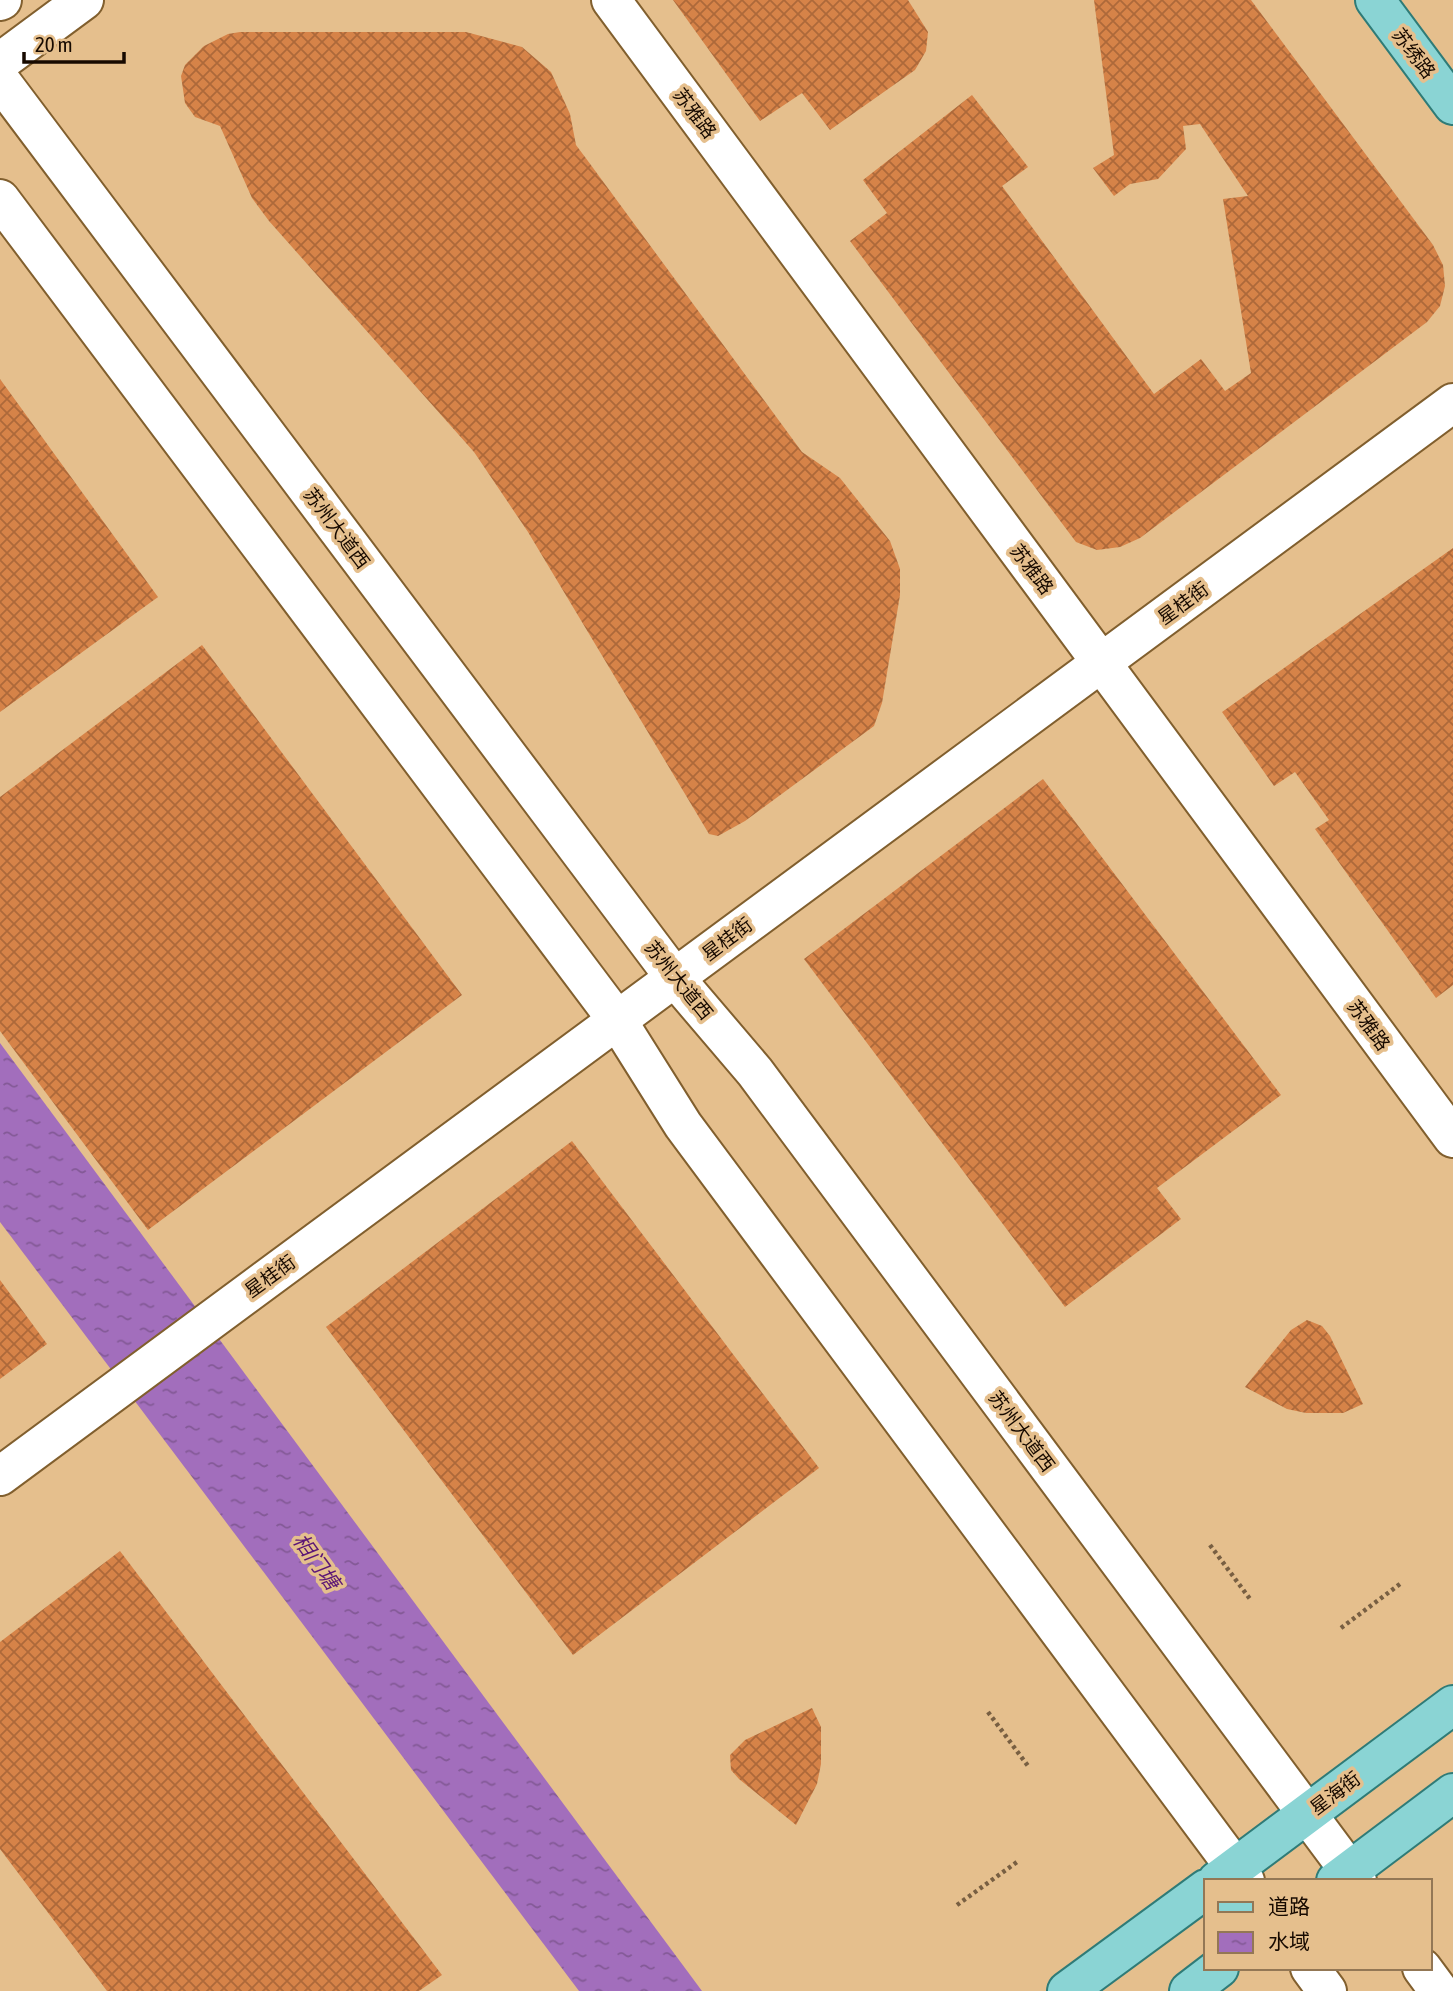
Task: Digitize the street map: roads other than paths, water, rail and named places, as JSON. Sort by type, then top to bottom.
[{"type":"main road","points":[[0,62],[84,0]]},
{"type":"main road","name":"苏雅路","points":[[611,0],[1453,1138]]},
{"type":"main road","name":"苏绣路","points":[[1375,0],[1453,105]]},
{"type":"main road","name":"苏州大道西","points":[[0,80],[675,978],[755,1072],[1307,1814],[1347,1877]]},
{"type":"main road","points":[[0,199],[617,1020],[683,1125],[1226,1879]]},
{"type":"main road","name":"星桂街","points":[[0,1476],[1453,402]]},
{"type":"main road","name":"星海街","points":[[1226,1879],[1307,1814],[1453,1705]]},
{"type":"main road","points":[[1347,1877],[1453,1793]]},
{"type":"main road","name":"星海街","points":[[1067,1991],[1204,1894]]},
{"type":"main road","points":[[1189,1991],[1216,1970]]},
{"type":"main road","points":[[1311,1970],[1327,1991]]},
{"type":"main road","points":[[1423,1970],[1439,1991]]},
{"type":"water","name":"相门塘","points":[[0,1043],[702,1991],[579,1991],[0,1222]]}]
